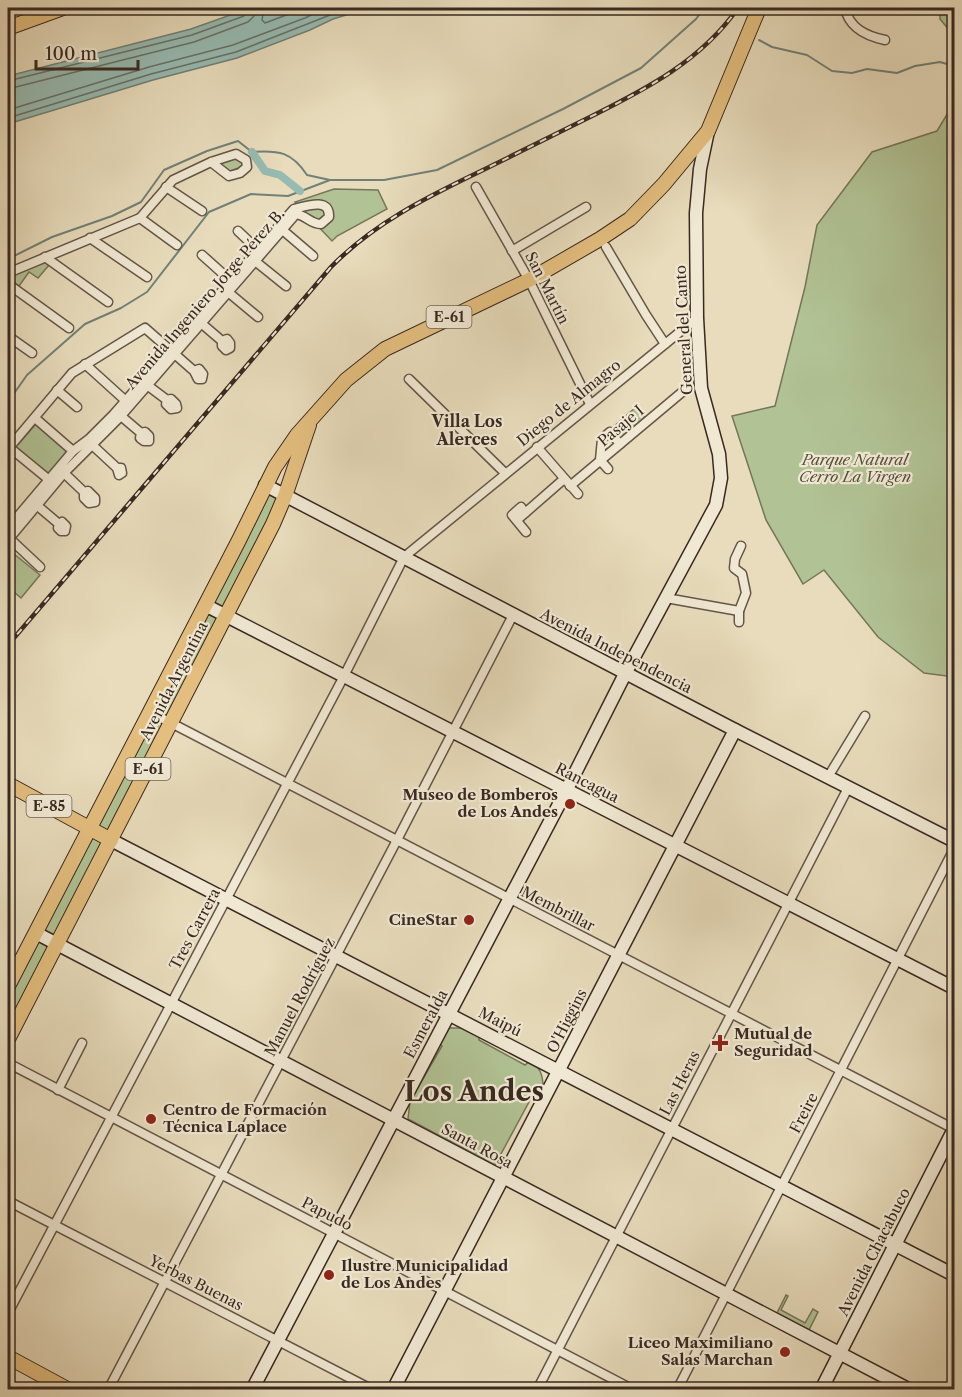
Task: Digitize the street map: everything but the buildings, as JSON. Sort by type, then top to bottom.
[{"type":"main road","points":[[8,20],[53,8]]},
{"type":"main road","points":[[8,28],[63,8]]},
{"type":"main road","name":"General del Canto","points":[[626,672],[716,505],[721,478],[719,454],[701,388],[697,318],[696,213],[700,169],[708,131],[759,8]]},
{"type":"main road","name":"E-61","points":[[265,485],[275,467],[313,416],[346,380],[385,349],[529,280],[630,219],[664,184],[708,131]]},
{"type":"main road","name":"E-61","points":[[285,496],[313,416]]},
{"type":"main road","name":"Avenida Independencia","points":[[265,485],[735,730],[954,841]]},
{"type":"main road","name":"Avenida Argentina","points":[[8,986],[265,485]]},
{"type":"main road","name":"Avenida Argentina","points":[[8,1039],[172,724],[285,496]]},
{"type":"main road","name":"Rancagua","points":[[205,605],[954,988]]},
{"type":"main road","name":"Esmeralda","points":[[252,1389],[626,672]]},
{"type":"main road","name":"O'Higgins","points":[[393,1389],[735,730]]},
{"type":"main road","name":"E-85","points":[[8,784],[90,828]]},
{"type":"main road","name":"Maipú","points":[[90,828],[954,1275]]},
{"type":"main road","name":"Santa Rosa","points":[[36,933],[910,1389]]},
{"type":"main road","points":[[441,1030],[452,1023],[468,1024]]},
{"type":"main road","points":[[535,1058],[546,1078],[544,1099]]},
{"type":"main road","points":[[404,1099],[401,1116],[407,1127]]},
{"type":"main road","name":"Avenida Chacabuco","points":[[821,1389],[954,1129]]},
{"type":"main road","points":[[484,1167],[495,1170],[512,1161]]},
{"type":"main road","points":[[8,1357],[69,1389]]},
{"type":"main road","points":[[8,1367],[49,1389]]},
{"type":"street","points":[[845,8],[848,19],[857,28],[869,36],[885,40]]},
{"type":"street","points":[[8,273],[140,218],[173,180],[211,162]]},
{"type":"street","points":[[166,187],[202,211]]},
{"type":"street","name":"San Martín","points":[[476,187],[529,280],[590,404]]},
{"type":"street","name":"Avenida Ingeniero Jorge Pérez B.","points":[[8,528],[34,502],[63,473],[90,442],[128,402],[257,249],[280,228],[296,214],[306,217],[315,224],[321,224],[329,217],[329,212],[323,204],[294,209],[280,228],[255,261],[201,323],[172,352],[147,385],[128,402],[121,416],[90,442],[73,450],[48,480],[34,502],[8,538]]},
{"type":"street","points":[[512,251],[586,207]]},
{"type":"street","points":[[140,218],[177,245]]},
{"type":"street","points":[[244,224],[236,233],[257,249]]},
{"type":"street","points":[[280,228],[313,256]]},
{"type":"street","points":[[90,238],[147,276]]},
{"type":"street","points":[[606,247],[665,344]]},
{"type":"street","points":[[202,255],[231,281],[228,292],[258,317]]},
{"type":"street","points":[[45,257],[108,302]]},
{"type":"street","points":[[255,261],[286,286]]},
{"type":"street","points":[[8,284],[69,328]]},
{"type":"street","name":"Diego de Almagro","points":[[404,556],[697,318]]},
{"type":"street","points":[[201,323],[222,341]]},
{"type":"street","points":[[48,480],[8,448],[72,373],[145,328],[194,371]]},
{"type":"street","points":[[8,336],[32,353]]},
{"type":"street","points":[[85,364],[128,402]]},
{"type":"street","points":[[409,380],[505,473]]},
{"type":"street","points":[[147,385],[166,400]]},
{"type":"street","name":"Pasaje I","points":[[526,532],[514,517],[525,513],[600,460],[687,388]]},
{"type":"street","points":[[57,390],[77,408]]},
{"type":"street","points":[[121,416],[141,433]]},
{"type":"street","points":[[35,418],[73,450]]},
{"type":"street","name":"Pasaje I","points":[[600,460],[603,439],[610,432],[620,444]]},
{"type":"street","points":[[90,442],[117,468]]},
{"type":"street","points":[[537,447],[578,494]]},
{"type":"street","points":[[600,460],[608,469]]},
{"type":"street","points":[[63,473],[84,492]]},
{"type":"street","points":[[34,502],[59,524]]},
{"type":"street","points":[[8,538],[40,567]]},
{"type":"street","points":[[739,622],[739,612],[746,593],[742,574],[734,568],[741,546]]},
{"type":"street","name":"Tres Carrera","points":[[8,1313],[344,676],[404,556]]},
{"type":"street","points":[[666,598],[739,612]]},
{"type":"street","name":"Manuel Rodríguez","points":[[108,1389],[513,615]]},
{"type":"street","name":"Membrillar","points":[[150,712],[954,1129]]},
{"type":"street","points":[[828,777],[865,716]]},
{"type":"street","name":"Las Heras","points":[[537,1389],[848,788]]},
{"type":"street","name":"Freire","points":[[677,1389],[954,849]]},
{"type":"street","points":[[58,1090],[82,1043]]},
{"type":"street","name":"Papudo","points":[[8,1063],[634,1389]]},
{"type":"street","name":"Yerbas Buenas","points":[[8,1201],[373,1389]]},
{"type":"green space","points":[[940,8],[954,8],[954,36],[940,19]]},
{"type":"green space","name":"Parque Natural Cerro La Virgen","points":[[954,103],[954,677],[924,673],[878,637],[824,570],[803,584],[766,520],[732,416],[775,406],[805,287],[817,225],[872,152],[937,131]]},
{"type":"green space","points":[[235,157],[241,160],[244,166],[228,172],[220,166],[220,162]]},
{"type":"green space","points":[[334,189],[378,190],[387,209],[337,236],[332,241],[295,202]]},
{"type":"green space","points":[[44,261],[50,264],[38,278],[29,272],[19,286],[8,279],[8,277]]},
{"type":"green space","points":[[636,407],[645,418],[620,438],[612,428]]},
{"type":"green space","points":[[36,424],[69,450],[47,476],[15,448]]},
{"type":"green space","points":[[267,491],[283,498],[8,1028],[8,990]]},
{"type":"green space","points":[[8,549],[40,575],[21,598],[8,587]]},
{"type":"green space","points":[[449,1028],[466,1028],[479,1034],[479,1040],[525,1065],[530,1061],[542,1075],[543,1087],[535,1091],[495,1165],[408,1119],[410,1101],[442,1046],[440,1044]]},
{"type":"green space","points":[[786,1295],[788,1296],[781,1310],[805,1323],[813,1309],[818,1312],[809,1330],[777,1313]]},
{"type":"water","points":[[250,8],[369,8],[333,19],[237,58],[153,80],[8,124],[8,76],[191,29]]},
{"type":"waterway","points":[[8,402],[27,375],[85,324],[121,308],[147,292],[209,212],[251,194],[288,196],[330,180],[384,180],[437,170],[641,68],[696,19],[704,8]]},
{"type":"waterway","points":[[759,40],[772,47],[807,55],[832,71],[852,73],[867,69],[897,73],[915,66],[940,62],[954,66]]},
{"type":"waterway","points":[[8,259],[52,237],[112,216],[141,202],[164,170],[207,151],[238,141],[252,152],[284,154],[296,161],[307,175],[330,180]]},
{"type":"waterway","points":[[252,152],[265,171],[280,175],[300,191]]},
{"type":"railway","points":[[8,645],[331,267],[347,252],[400,213],[652,84],[690,58],[707,43],[738,8]]},
{"type":"place","name":"Museo de Bomberos de Los Andes","points":[[570,804]]},
{"type":"place","name":"CineStar","points":[[469,920]]},
{"type":"place","name":"Mutual de Seguridad","points":[[720,1043]]},
{"type":"place","name":"Centro de Formación Técnica Laplace","points":[[151,1119]]},
{"type":"place","name":"Ilustre Municipalidad de Los Andes","points":[[329,1275]]},
{"type":"place","name":"Liceo Maximiliano Salas Marchan","points":[[785,1352]]},
{"type":"district","name":"Villa Los Alerces","points":[[467,430]]},
{"type":"district","name":"Los Andes","points":[[474,1092]]}]
